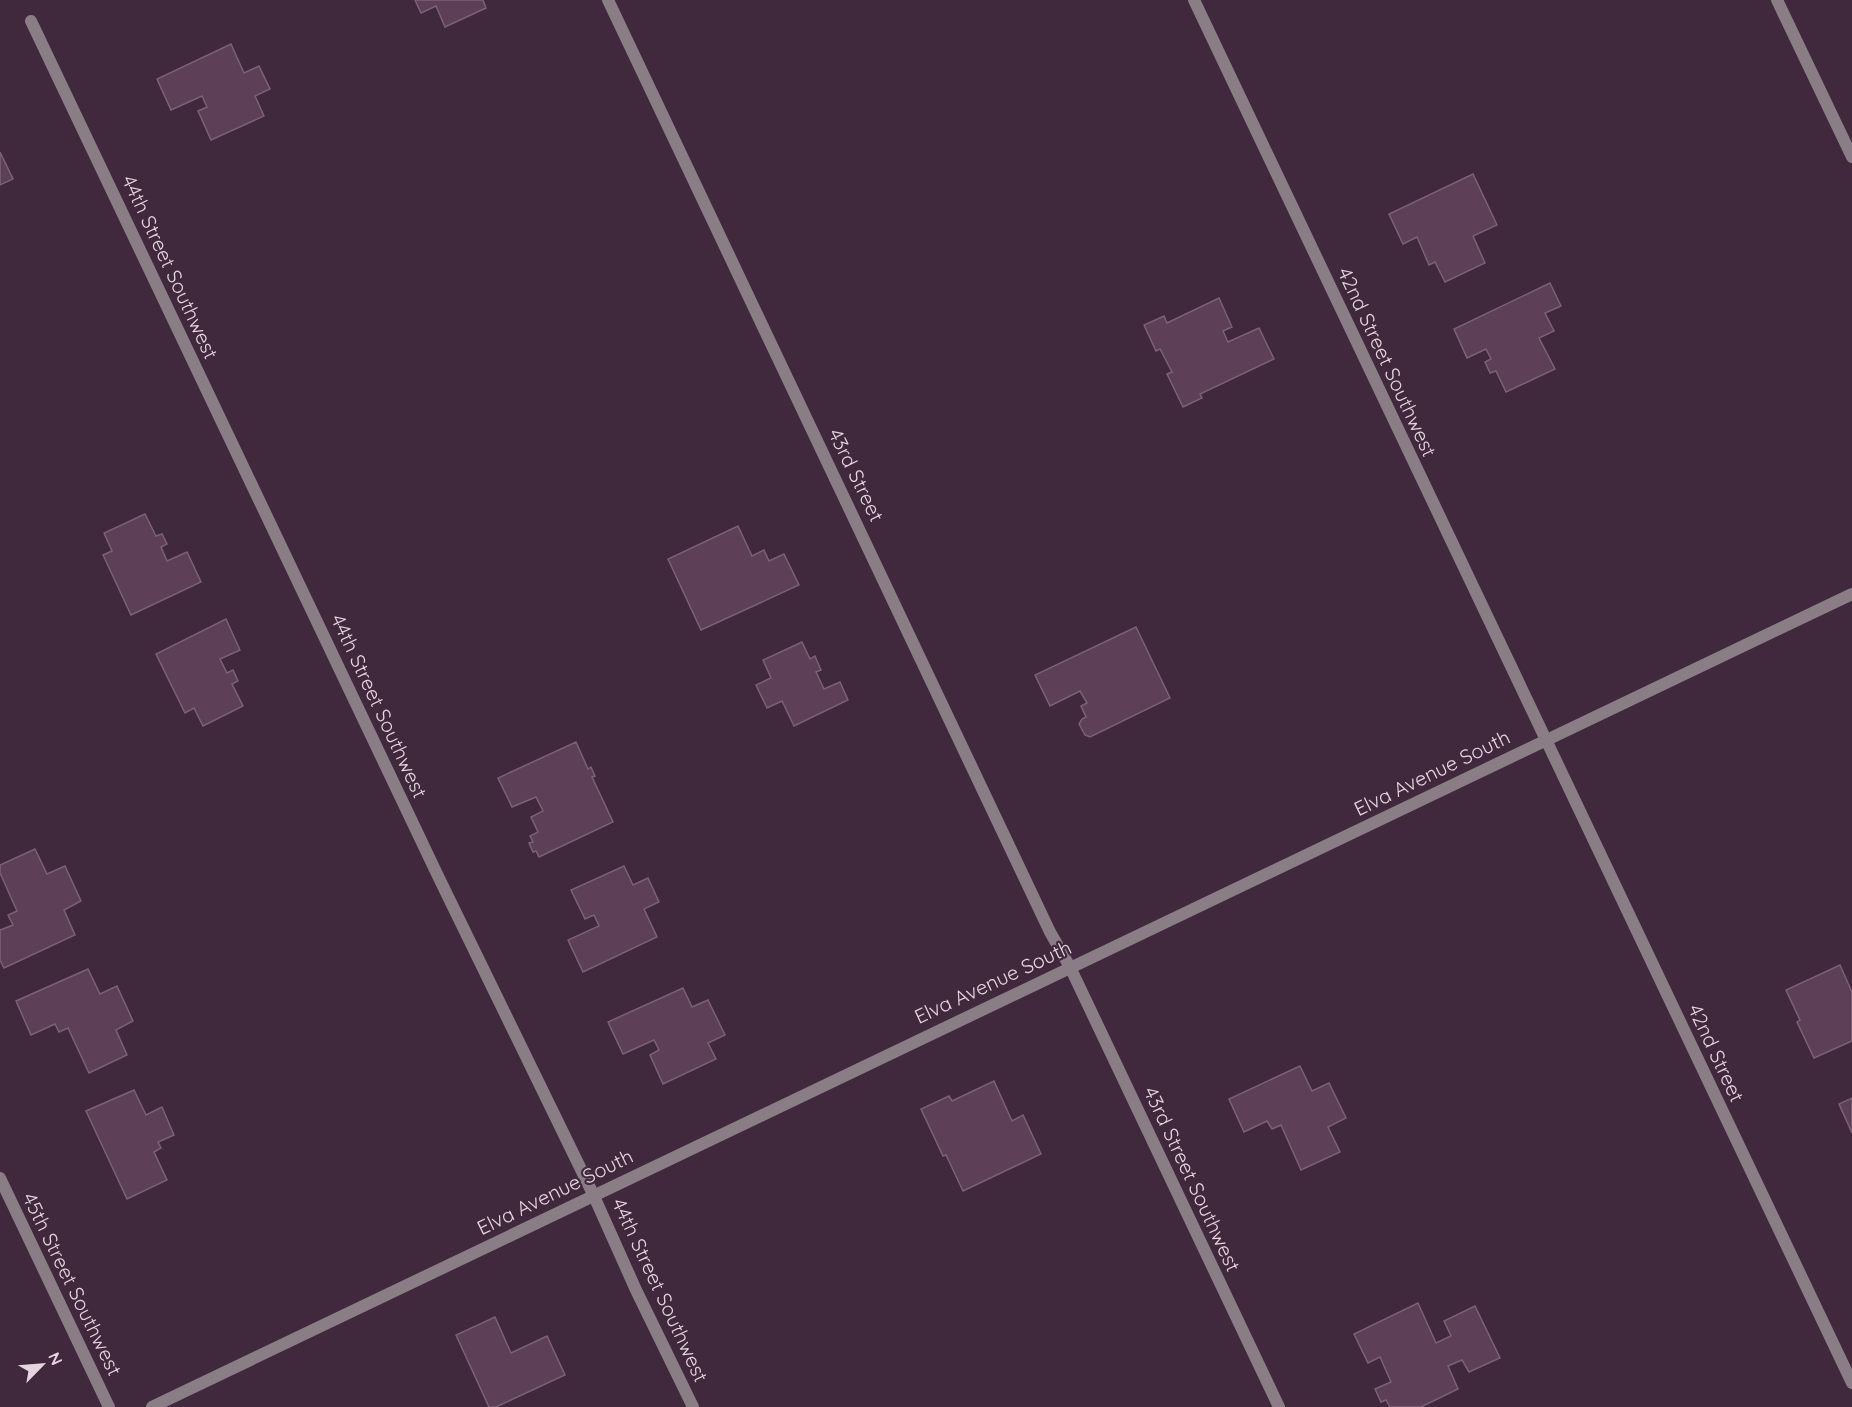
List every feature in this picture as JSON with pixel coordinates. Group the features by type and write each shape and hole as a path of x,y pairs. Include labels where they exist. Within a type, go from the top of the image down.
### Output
{"street":[{"name":"43rd Street","path":"608,0 1050,932 1070,967"},
{"name":"42nd Street Southwest","path":"1194,0 1547,740"},
{"path":"1777,0 1852,157"},
{"name":"44th Street Southwest","path":"31,21 693,1407"},
{"name":"Elva Avenue South","path":"152,1407 593,1194 1852,594"},
{"name":"42nd Street","path":"1547,740 1852,1383"},
{"name":"43rd Street Southwest","path":"1070,967 1279,1407"},
{"name":"45th Street Southwest","path":"0,1178 109,1407"}],"building":[{"path":"415,0 483,0 486,8 445,27 436,6 421,13"},
{"path":"231,44 244,73 259,66 270,89 255,96 264,116 211,140 198,111 207,107 202,96 171,110 157,79"},
{"path":"0,152 13,179 0,185"},
{"path":"1473,174 1497,225 1473,236 1485,263 1445,282 1435,262 1429,265 1417,237 1403,244 1389,214"},
{"path":"1550,283 1561,306 1545,313 1554,331 1539,338 1555,369 1506,392 1496,371 1490,373 1485,362 1491,359 1486,349 1467,358 1454,329"},
{"path":"1219,298 1232,327 1223,331 1228,342 1259,328 1274,359 1200,394 1202,398 1183,407 1167,374 1172,372 1160,349 1156,351 1144,325 1164,316 1167,323"},
{"path":"145,514 156,536 162,534 167,544 161,547 167,561 187,552 201,582 131,615 103,555 112,551 104,533"},
{"path":"738,526 752,556 764,550 769,561 784,554 799,585 701,630 668,559"},
{"path":"226,619 240,650 220,659 227,673 233,670 238,681 232,684 243,706 203,726 194,708 185,713 156,654"},
{"path":"1136,627 1170,698 1090,737 1085,735 1079,724 1086,717 1081,706 1087,703 1080,691 1050,706 1035,675"},
{"path":"802,642 810,659 815,656 821,670 816,672 824,689 840,682 848,700 794,726 782,701 767,708 756,685 771,678 763,660"},
{"path":"576,742 588,769 591,767 595,776 592,777 613,822 539,857 536,851 533,852 529,843 533,842 530,836 538,832 531,817 543,811 536,797 512,807 498,778"},
{"path":"35,849 47,874 65,866 81,901 64,910 75,935 4,968 0,960 0,930 13,925 8,915 17,911 0,873 0,865"},
{"path":"624,866 633,885 648,878 659,902 644,909 657,937 583,972 568,940 599,926 594,915 585,919 571,890"},
{"path":"1840,965 1852,992 1852,1041 1814,1058 1797,1022 1800,1020 1786,990"},
{"path":"88,969 100,994 117,986 133,1021 116,1030 127,1055 89,1073 68,1028 59,1032 55,1024 31,1035 16,1001"},
{"path":"683,988 692,1007 708,1000 725,1035 708,1043 716,1059 663,1084 650,1055 659,1050 654,1040 623,1054 608,1022"},
{"path":"1300,1066 1312,1091 1329,1083 1346,1118 1328,1127 1340,1152 1301,1170 1281,1125 1272,1129 1267,1121 1244,1132 1229,1099"},
{"path":"994,1081 1012,1121 1023,1115 1041,1154 963,1191 946,1155 943,1156 921,1109 949,1096 952,1101"},
{"path":"134,1090 146,1115 162,1107 174,1135 158,1142 161,1148 154,1152 167,1180 127,1199 86,1111"},
{"path":"1852,1098 1852,1133 1839,1104"},
{"path":"1418,1303 1436,1343 1451,1336 1444,1321 1475,1306 1500,1358 1469,1372 1462,1360 1448,1366 1458,1389 1421,1407 1390,1407 1386,1400 1381,1402 1375,1389 1391,1382 1380,1357 1368,1363 1354,1334"},
{"path":"495,1317 511,1353 547,1336 565,1375 496,1407 489,1407 456,1335"}]}
